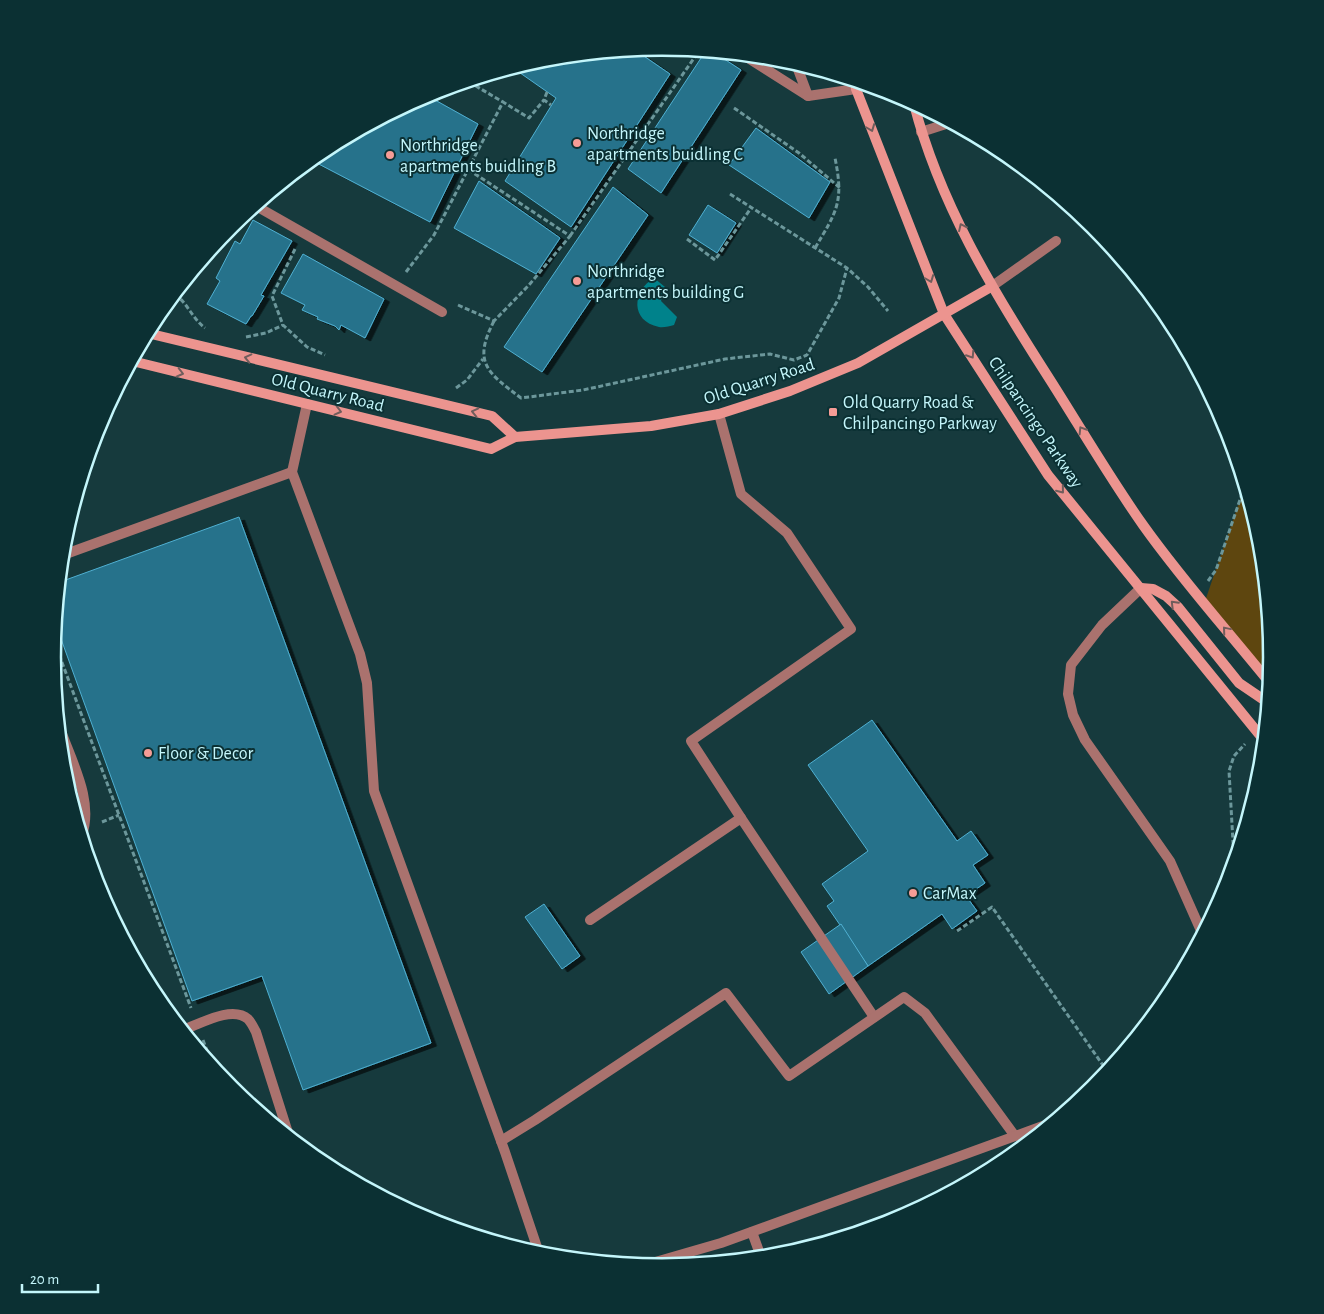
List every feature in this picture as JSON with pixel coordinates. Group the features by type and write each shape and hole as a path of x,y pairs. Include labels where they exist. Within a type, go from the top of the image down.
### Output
{"street":[{"path":"757,64 808,96 851,87"},
{"path":"799,73 808,96"},
{"name":"Chilpancingo Parkway","path":"857,89 944,314 1048,474 1258,733"},
{"name":"Chilpancingo Parkway","path":"916,113 921,132 940,180 991,287 1143,525 1262,673"},
{"path":"921,132 941,125"},
{"path":"262,209 442,312"},
{"path":"991,287 1056,241"},
{"name":"Old Quarry Road","path":"139,363 491,449 515,437 651,426 719,414 790,392 858,363 991,287"},
{"name":"Old Quarry Road","path":"155,335 492,416 515,437"},
{"path":"307,404 292,472 360,654 367,683 374,790 501,1141 535,1244"},
{"path":"719,414 741,494 787,533 851,629 691,741 874,1018"},
{"path":"71,552 292,472"},
{"path":"1199,927 1170,861 1085,740 1073,715 1068,694 1071,665 1102,625 1141,588 1153,588 1178,607 1239,683 1261,698"},
{"path":"69,754 84,794 84,819"},
{"path":"590,920 741,818"},
{"path":"501,1141 726,993 789,1076 904,997 925,1013 1015,1136"},
{"path":"189,1028 226,1014 238,1014 248,1019 256,1032 286,1125"},
{"path":"669,1258 752,1232 1034,1129"},
{"path":"752,1232 758,1250"}],"path":[{"path":"455,389 467,380 483,359 485,339 494,322 570,236 694,58"},
{"path":"476,86 529,118 544,100 547,92"},
{"path":"544,100 551,105"},
{"path":"396,286 434,235 504,102"},
{"path":"734,108 799,153 840,188"},
{"path":"815,248 838,204 840,188 835,158"},
{"path":"469,170 570,236"},
{"path":"730,194 847,268 868,286 888,311"},
{"path":"687,240 715,260 751,208"},
{"path":"303,233 272,296 283,325 307,347 330,358"},
{"path":"483,359 496,379 521,398 583,390 725,359 770,354 794,360 807,355 839,298 847,268"},
{"path":"180,298 185,301 194,319 212,333"},
{"path":"442,312 446,300 494,322"},
{"path":"240,338 266,333 283,325"},
{"path":"1216,570 1241,498"},
{"path":"61,660 207,1049"},
{"path":"1233,843 1229,771 1234,756 1258,737"},
{"path":"957,931 992,906 1103,1065"}],"shaded area":[{"path":"1241,498 1258,579 1263,657 1262,674 1204,604"}],"water":[{"path":"654,278 665,287 661,301 677,317 674,325 661,327 650,324 643,319 639,312 637,305 641,290"}],"building":[{"name":"Northridge apartments buidling C","path":"645,57 670,74 571,227 505,181 556,98 521,74 584,61"},
{"path":"701,58 726,60 741,70 661,193 628,169"},
{"name":"Northridge apartments buidling B","path":"436,101 478,124 430,222 318,164 396,118"},
{"path":"756,128 830,182 809,218 729,165"},
{"path":"479,181 560,238 536,274 454,228"},
{"name":"Northridge apartments building G","path":"613,187 648,215 542,372 504,347"},
{"path":"708,205 736,223 717,253 689,235"},
{"path":"253,220 292,241 261,295 264,296 246,324 207,304 220,281 216,278 235,241 240,244"},
{"path":"303,254 384,299 365,338 341,325 339,330 335,326 317,319 318,317 302,310 305,305 281,293"},
{"path":"239,517 431,1043 303,1090 262,976 192,1001 62,641 66,580"},
{"path":"872,720 957,841 971,831 988,855 973,865 985,883 966,896 977,911 952,929 942,914 868,966 827,906 834,901 822,884 868,851 808,765"},
{"path":"544,904 580,956 562,969 525,917"},
{"path":"841,924 868,966 829,994 801,952"}],"place":[{"name":"Northridge apartments buidling C","path":"577,143"},
{"name":"Northridge apartments buidling B","path":"390,155"},
{"name":"Northridge apartments building G","path":"577,281"},
{"name":"Old Quarry Road & Chilpancingo Parkway","path":"833,412"},
{"name":"Floor & Decor","path":"148,753"},
{"name":"CarMax","path":"913,893"}]}
